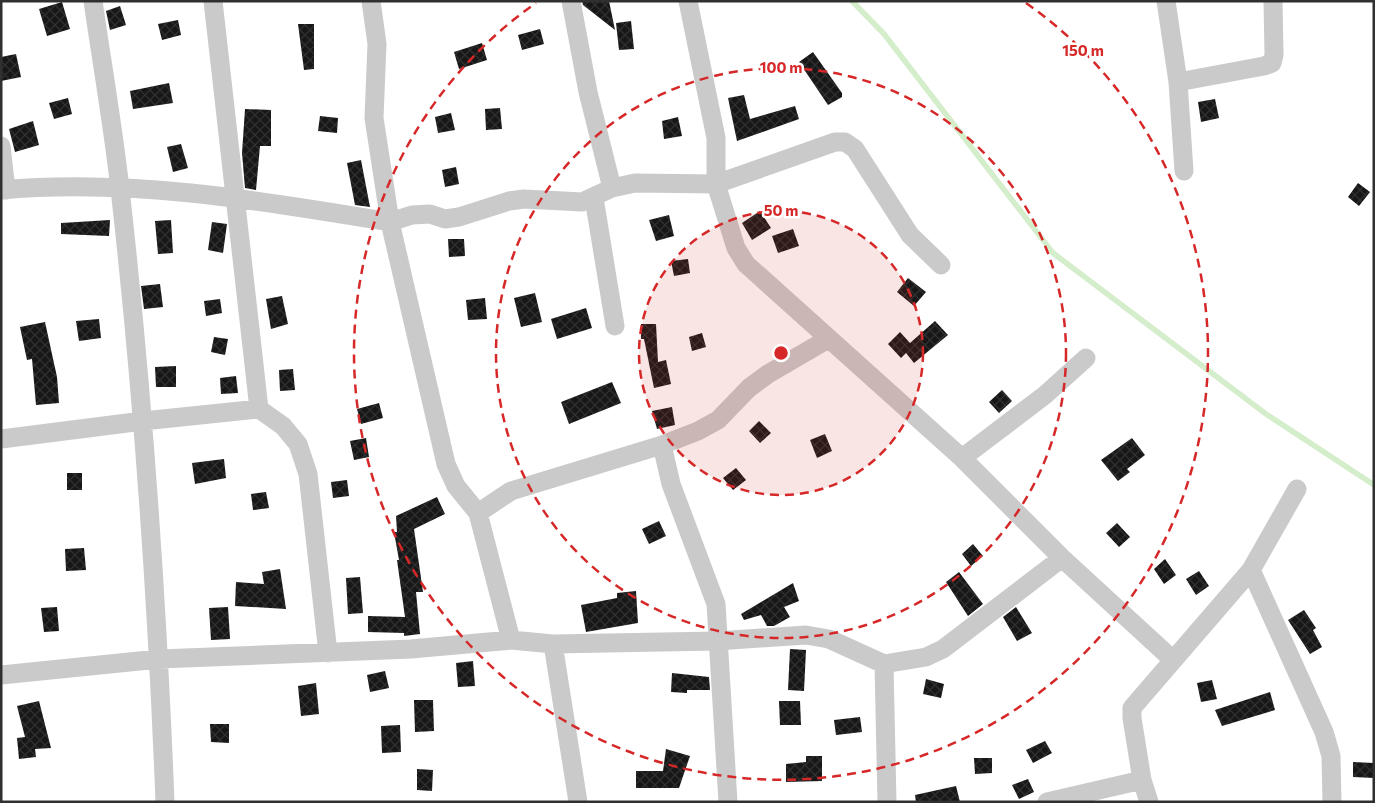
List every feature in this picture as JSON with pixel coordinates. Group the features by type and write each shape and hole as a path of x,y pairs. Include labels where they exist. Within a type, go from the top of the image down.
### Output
{"street":[{"path":"93,1 120,187 143,421 160,659 165,802"},
{"path":"213,1 259,409"},
{"path":"371,1 377,44 374,118 390,222 446,464 456,486 478,513 511,640"},
{"path":"572,1 588,92 612,188"},
{"path":"688,1 716,138 716,184 736,248 746,264 962,458 1062,558 1173,660"},
{"path":"1166,1 1178,82 1184,171"},
{"path":"1178,82 1272,63 1274,55 1273,1"},
{"path":"1,146 4,190 120,187 234,199 390,222 412,214 430,214 445,219 459,217 508,201 524,199 582,202 612,188 635,183 716,184 835,142 845,142 855,149 910,235 941,265"},
{"path":"594,198 615,326"},
{"path":"478,513 511,491 662,445 698,431 718,420 755,383 828,339"},
{"path":"962,458 1045,395 1086,358"},
{"path":"1,439 259,409 283,426 298,444 308,474 328,652"},
{"path":"662,445 671,484 716,604 728,802"},
{"path":"1148,802 1142,780 1132,708 1251,570 1296,489"},
{"path":"1,675 160,659 411,649 511,640 554,644 717,640 806,635 828,639 884,664 926,657 943,649 1062,558"},
{"path":"1251,570 1324,732 1331,756 1332,802"},
{"path":"554,644 578,802"},
{"path":"884,664 887,802"},
{"path":"1047,802 1142,780"}],"building":[{"path":"582,1 609,1 615,30 583,5"},
{"path":"62,2 70,29 47,36 39,9"},
{"path":"120,6 126,25 110,30 106,11"},
{"path":"178,20 181,35 162,40 158,24"},
{"path":"631,21 634,49 619,50 616,23"},
{"path":"298,24 314,24 314,69 304,70"},
{"path":"540,29 544,44 522,50 518,35"},
{"path":"482,43 487,60 459,69 454,52"},
{"path":"813,52 842,93 842,97 828,105 799,62"},
{"path":"16,54 21,77 1,81 1,57"},
{"path":"169,83 173,103 133,109 130,91"},
{"path":"744,95 750,119 795,106 799,119 737,141 728,98"},
{"path":"68,98 72,114 54,119 49,103"},
{"path":"1215,99 1219,118 1201,122 1198,102"},
{"path":"500,108 502,129 486,130 485,109"},
{"path":"245,109 271,110 271,146 260,146 256,190 245,188 242,153"},
{"path":"451,113 455,130 438,133 435,117"},
{"path":"320,116 338,118 337,133 318,131"},
{"path":"678,117 682,136 664,139 662,121"},
{"path":"33,121 39,145 15,152 9,129"},
{"path":"181,144 188,168 173,172 167,147"},
{"path":"361,160 370,207 355,205 347,163"},
{"path":"456,167 459,184 445,187 442,170"},
{"path":"1358,183 1370,192 1359,206 1348,197"},
{"path":"760,211 771,228 752,240 742,223"},
{"path":"669,215 674,236 656,241 649,220"},
{"path":"110,220 109,236 61,234 61,223"},
{"path":"171,220 173,253 158,254 155,221"},
{"path":"212,222 227,224 223,253 208,250"},
{"path":"793,229 799,246 778,253 772,236"},
{"path":"448,239 464,239 465,256 449,257"},
{"path":"688,259 690,273 674,276 671,261"},
{"path":"908,278 926,292 914,306 897,292"},
{"path":"160,284 163,307 144,309 141,286"},
{"path":"535,293 542,322 521,327 514,298"},
{"path":"282,296 288,324 271,329 266,299"},
{"path":"485,298 487,319 468,320 466,300"},
{"path":"220,299 222,313 206,316 204,301"},
{"path":"586,308 592,328 557,339 551,319"},
{"path":"99,319 101,338 79,341 76,321"},
{"path":"935,321 948,335 914,363 906,353 901,358 888,344 900,332 910,343"},
{"path":"45,322 57,377 59,403 36,405 32,359 27,360 20,327"},
{"path":"641,324 656,324 658,362 666,360 671,384 654,388 644,339 641,339"},
{"path":"702,333 706,347 692,351 689,337"},
{"path":"214,337 228,339 225,355 211,352"},
{"path":"176,366 176,387 156,387 155,367"},
{"path":"293,369 295,390 280,391 279,370"},
{"path":"236,376 238,393 221,394 220,378"},
{"path":"612,382 621,403 569,424 561,402"},
{"path":"1002,390 1012,401 999,413 989,402"},
{"path":"379,403 383,418 361,424 357,409"},
{"path":"672,407 675,425 657,429 652,411"},
{"path":"759,421 771,433 760,443 749,431"},
{"path":"825,434 832,451 817,458 810,440"},
{"path":"366,438 369,457 354,460 350,441"},
{"path":"1132,438 1145,455 1127,469 1130,472 1118,481 1101,460"},
{"path":"224,459 226,478 195,484 192,463"},
{"path":"736,468 746,480 733,490 723,478"},
{"path":"67,473 82,473 82,490 67,490"},
{"path":"347,480 349,496 333,498 331,482"},
{"path":"266,492 269,508 253,510 251,494"},
{"path":"437,497 445,514 414,529 423,592 416,592 420,634 404,636 404,633 368,632 368,616 405,617 394,532 397,532 396,516"},
{"path":"659,521 666,536 649,544 642,529"},
{"path":"1117,523 1130,537 1119,547 1106,533"},
{"path":"973,544 983,556 971,566 962,554"},
{"path":"84,548 86,570 66,571 65,549"},
{"path":"1165,559 1176,575 1164,584 1154,569"},
{"path":"280,569 286,609 235,606 236,582 264,584 262,572"},
{"path":"1199,571 1209,586 1196,595 1186,579"},
{"path":"959,572 983,604 968,616 946,582"},
{"path":"360,577 363,613 348,614 346,578"},
{"path":"793,583 799,601 784,607 790,617 774,626 767,626 761,615 744,620 741,614"},
{"path":"636,591 638,623 586,632 581,605 617,598 617,593"},
{"path":"57,607 59,631 44,632 41,608"},
{"path":"228,607 230,639 211,640 209,608"},
{"path":"1016,607 1032,633 1017,641 1003,617"},
{"path":"1304,610 1316,628 1313,630 1322,647 1310,654 1288,620"},
{"path":"790,649 806,650 804,691 788,690"},
{"path":"473,661 475,686 458,687 456,663"},
{"path":"385,671 389,688 370,692 367,675"},
{"path":"672,673 709,677 710,690 687,690 687,693 671,692"},
{"path":"926,679 944,684 941,698 923,694"},
{"path":"1212,680 1217,699 1201,702 1197,683"},
{"path":"316,683 319,714 301,716 298,686"},
{"path":"1270,692 1275,710 1222,726 1215,710"},
{"path":"414,700 433,700 434,731 415,732"},
{"path":"39,701 51,748 35,749 36,757 19,759 17,738 25,737 17,706"},
{"path":"779,701 800,701 801,725 780,725"},
{"path":"860,717 862,732 836,735 834,720"},
{"path":"210,724 229,724 229,743 211,742"},
{"path":"400,725 401,752 382,753 381,726"},
{"path":"1045,741 1052,753 1033,763 1026,750"},
{"path":"666,749 690,756 679,788 636,788 636,771 663,771"},
{"path":"806,756 822,756 822,781 786,782 786,764 806,762"},
{"path":"974,758 992,758 992,773 975,774"},
{"path":"1353,762 1374,763 1374,778 1353,777"},
{"path":"417,769 433,770 432,791 417,790"},
{"path":"1028,779 1034,792 1019,799 1012,785"},
{"path":"956,786 960,802 916,802 915,795"}],"waterway":[{"path":"852,1 884,34 1053,253 1266,414 1374,485"}]}
